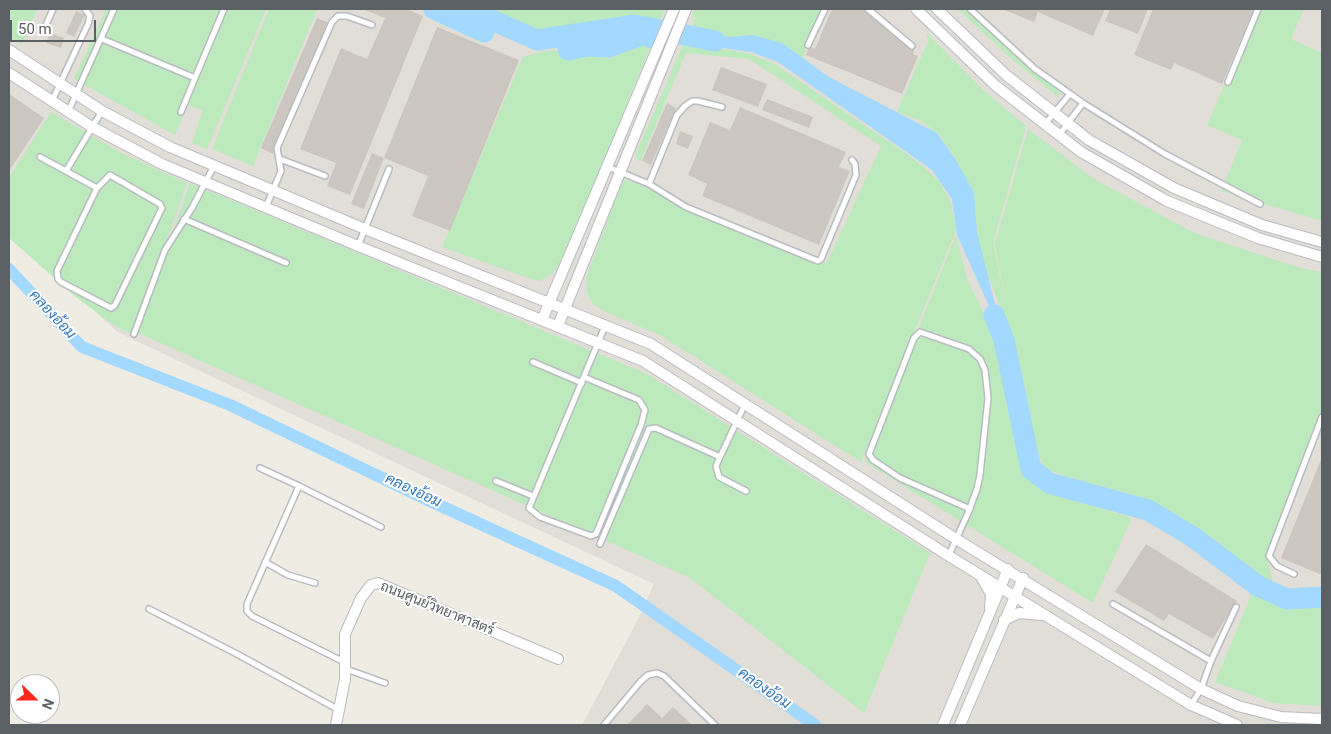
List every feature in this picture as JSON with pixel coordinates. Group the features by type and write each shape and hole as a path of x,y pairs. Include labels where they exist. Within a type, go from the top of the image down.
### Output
{"street":[{"path":"542,320 674,9"},
{"path":"558,326 686,9"},
{"path":"916,9 996,86 1081,152 1167,201 1258,238 1322,257"},
{"path":"937,9 1006,75 1088,140 1174,188 1262,225 1322,242"},
{"path":"9,50 61,86 102,111 170,147 364,229 652,344 956,539 1023,578 1201,689 1238,706 1281,717 1322,719"},
{"path":"9,73 92,128 162,164 358,246 643,361 948,556 1192,705 1237,725"},
{"path":"943,725 1008,570"},
{"path":"978,573 991,594 990,614"},
{"path":"960,725 1023,578"},
{"name":"ถนนศูนย์วิทยาศาสตร์","path":"336,725 345,666 344,643 351,618 366,589 378,583 558,659"},
{"path":"1004,620 1019,613 1048,616"}],"lane":[{"path":"43,32 53,9"},
{"path":"52,102 88,24 90,16 85,9"},
{"path":"68,112 114,9"},
{"path":"181,112 224,9"},
{"path":"808,45 825,9"},
{"path":"868,9 912,46"},
{"path":"970,9 1034,69 1083,103 1165,154 1260,204"},
{"path":"1228,82 1258,9"},
{"path":"266,208 281,171 277,148 332,22 338,16 347,16 372,25"},
{"path":"102,38 195,78"},
{"path":"1045,125 1070,94"},
{"path":"649,184 684,106 698,101 722,107"},
{"path":"1058,136 1083,103"},
{"path":"66,171 102,111"},
{"path":"40,157 97,188"},
{"path":"280,159 325,176"},
{"path":"608,167 649,184 686,207 818,261 821,259 856,175 855,164 852,160"},
{"path":"134,334 166,250 214,166"},
{"path":"358,246 389,169"},
{"path":"110,174 160,204 162,208 112,308 58,278 61,260 97,188 110,174"},
{"path":"184,219 286,263"},
{"path":"533,362 583,380 639,400 645,410 641,425 596,534 591,536 584,535 540,517 529,508 533,496 583,380 599,343 606,325"},
{"path":"948,556 970,509 977,489 984,453 988,398 986,370 980,358 969,349 920,332 914,338 868,454 872,460 900,478 970,509"},
{"path":"745,403 716,466 719,477 746,491"},
{"path":"1294,574 1273,563 1269,556 1322,417"},
{"path":"600,544 649,429 656,428 720,457"},
{"path":"260,468 382,527"},
{"path":"496,481 533,496"},
{"path":"299,486 247,604 247,611 252,616 345,666 385,683"},
{"path":"265,562 288,575 315,582"},
{"path":"1113,604 1210,661"},
{"path":"1192,705 1201,689 1210,661 1236,607"},
{"path":"149,609 237,654 339,710"},
{"path":"604,725 641,681 648,675 658,673 664,676 715,725"}],"shaded area":[{"path":"9,9 1322,9 1322,725 582,725 636,623 654,584 117,332 9,230"}],"green space":[{"path":"9,9 37,9 22,45 9,36"},
{"path":"106,9 266,9 207,149 192,143 203,111 188,105 175,135 74,79"},
{"path":"269,9 317,9 253,166 212,149"},
{"path":"479,9 665,9 660,21 640,16 541,35"},
{"path":"695,9 821,9 802,58 753,35 730,37 692,30 695,17 692,15"},
{"path":"958,9 972,9 1060,90 1058,97 1014,61"},
{"path":"1257,9 1304,9 1291,39 1322,53 1322,221 1221,191 1242,140 1207,125"},
{"path":"926,32 983,90 1026,126 993,243 1007,310 995,244 1028,129 1094,179 1194,233 1297,267 1322,272 1322,412 1267,558 1274,587 1179,516 1142,497 1070,478 1044,468 1038,453 1014,341 985,268 956,160 940,135 921,121 897,112 928,41"},
{"path":"646,34 653,40 562,262 552,274 540,281 442,247 523,57 545,51 568,50 588,46 608,47"},
{"path":"684,43 746,53 773,63 914,159 939,181 951,203 956,230 861,462 660,335 606,312 593,304 587,293 586,278 623,180 632,182 827,263 881,146 749,59 686,53 640,162 635,156"},
{"path":"51,112 121,153 187,183 133,335 112,324 72,294 9,238 9,178"},
{"path":"190,183 647,374 930,553 864,713 690,578 138,333"},
{"path":"956,235 967,279 1001,347 1020,463 1036,486 1060,496 1132,518 1093,603 865,462"},
{"path":"1253,591 1292,608 1322,607 1322,706 1274,703 1215,682"}],"water":[{"path":"689,27 707,34 730,37 753,35 782,43 829,77 937,133 956,160 974,193 977,232 1004,340 957,235 952,199 932,170 778,62 751,52 683,42"}],"building":[{"path":"362,9 406,9 423,16 350,195 327,186 336,163 300,149 341,48 367,59 385,18"},
{"path":"832,9 862,9 914,51 913,54 918,56 902,94 806,55 809,47 815,49"},
{"path":"1002,9 1105,9 1093,36 1038,12 1034,22"},
{"path":"1110,9 1148,9 1138,34 1105,21"},
{"path":"1153,9 1254,9 1222,84 1174,63 1171,70 1134,55"},
{"path":"76,11 85,15 74,37 66,33"},
{"path":"317,18 329,23 273,154 261,148"},
{"path":"437,27 519,60 450,231 412,216 428,176 384,158"},
{"path":"50,33 64,38 61,48 46,43"},
{"path":"721,67 767,84 758,107 712,90"},
{"path":"9,94 44,118 9,171"},
{"path":"767,99 813,117 809,128 762,110"},
{"path":"667,103 676,108 651,165 642,161"},
{"path":"740,107 846,152 839,167 850,171 819,245 702,196 707,184 688,175 710,122 730,130"},
{"path":"680,131 693,136 688,149 676,144"},
{"path":"372,153 384,158 364,209 351,204"},
{"path":"1322,457 1322,575 1281,558"},
{"path":"1146,544 1237,601 1213,639 1169,614 1164,621 1115,592"},
{"path":"647,704 662,718 673,707 692,725 627,725"}],"waterway":[{"path":"434,9 484,32"},
{"path":"467,9 537,40 635,25 715,41"},
{"path":"568,50 588,46 608,47 647,33 652,38"},
{"name":"คลองอ้อม","path":"9,269 82,347 230,405 430,501 616,586 815,725"},
{"path":"994,315 1004,340 1031,469 1049,483 1148,510 1193,537 1258,586 1287,599 1322,597"}]}
